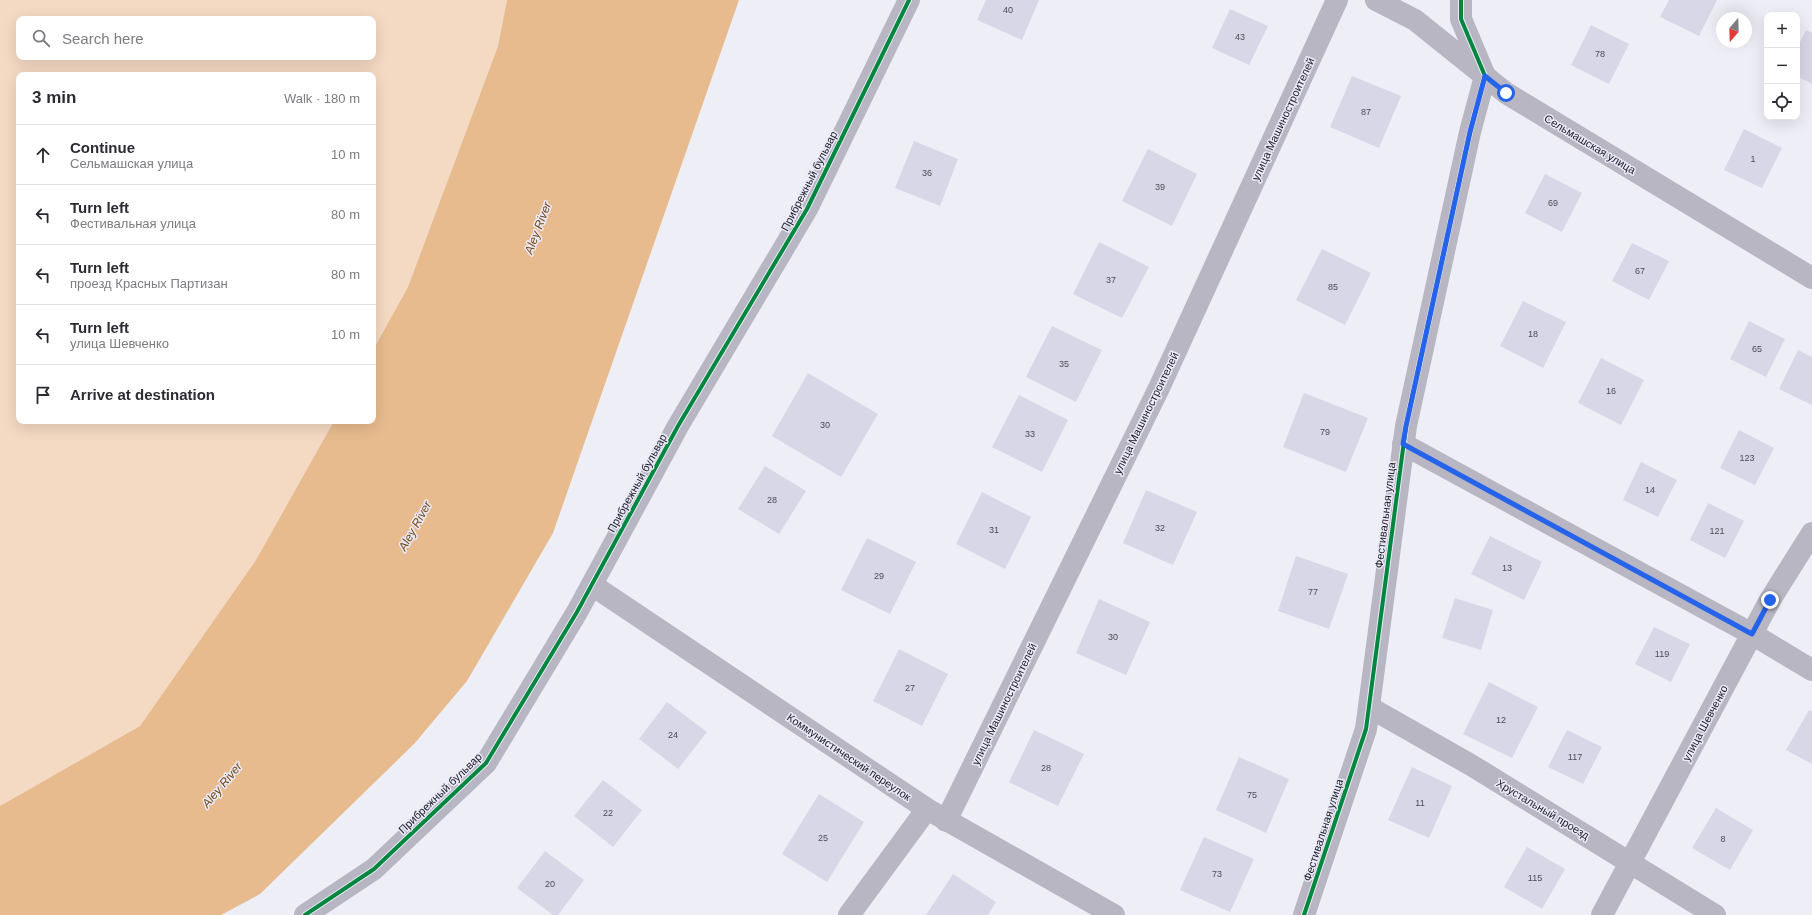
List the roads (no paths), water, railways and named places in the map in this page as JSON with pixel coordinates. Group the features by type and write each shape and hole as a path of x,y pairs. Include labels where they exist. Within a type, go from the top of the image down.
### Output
{"street":[{"name":"Прибрежный бульвар","path":"305,915 374,869 486,764 592,585 678,426 807,209 909,0"},
{"name":"улица Машиностроителей","path":"946,821 1159,388 1337,0"},
{"name":"Сельмашская улица","path":"1376,0 1415,20 1506,93 1811,274"},
{"path":"1461,0 1461,19 1485,76"},
{"name":"Фестивальная улица","path":"1304,915 1366,729 1403,444 1470,132 1485,76"},
{"path":"1403,444 1752,634 1812,670"},
{"name":"улица Шевченко","path":"1602,915 1770,600 1812,533"},
{"name":"Коммунистический переулок","path":"592,585 927,809 1114,915"},
{"name":"Хрустальный проезд","path":"1369,707 1471,765 1715,915"},
{"path":"849,915 927,809"}],"water":[{"name":"Aley River","path":"507,0 739,0 553,533 467,681 414,744 260,894 221,915 0,915 0,806 140,726 256,560 332,424 376,424 376,345 408,287 498,46"}]}
